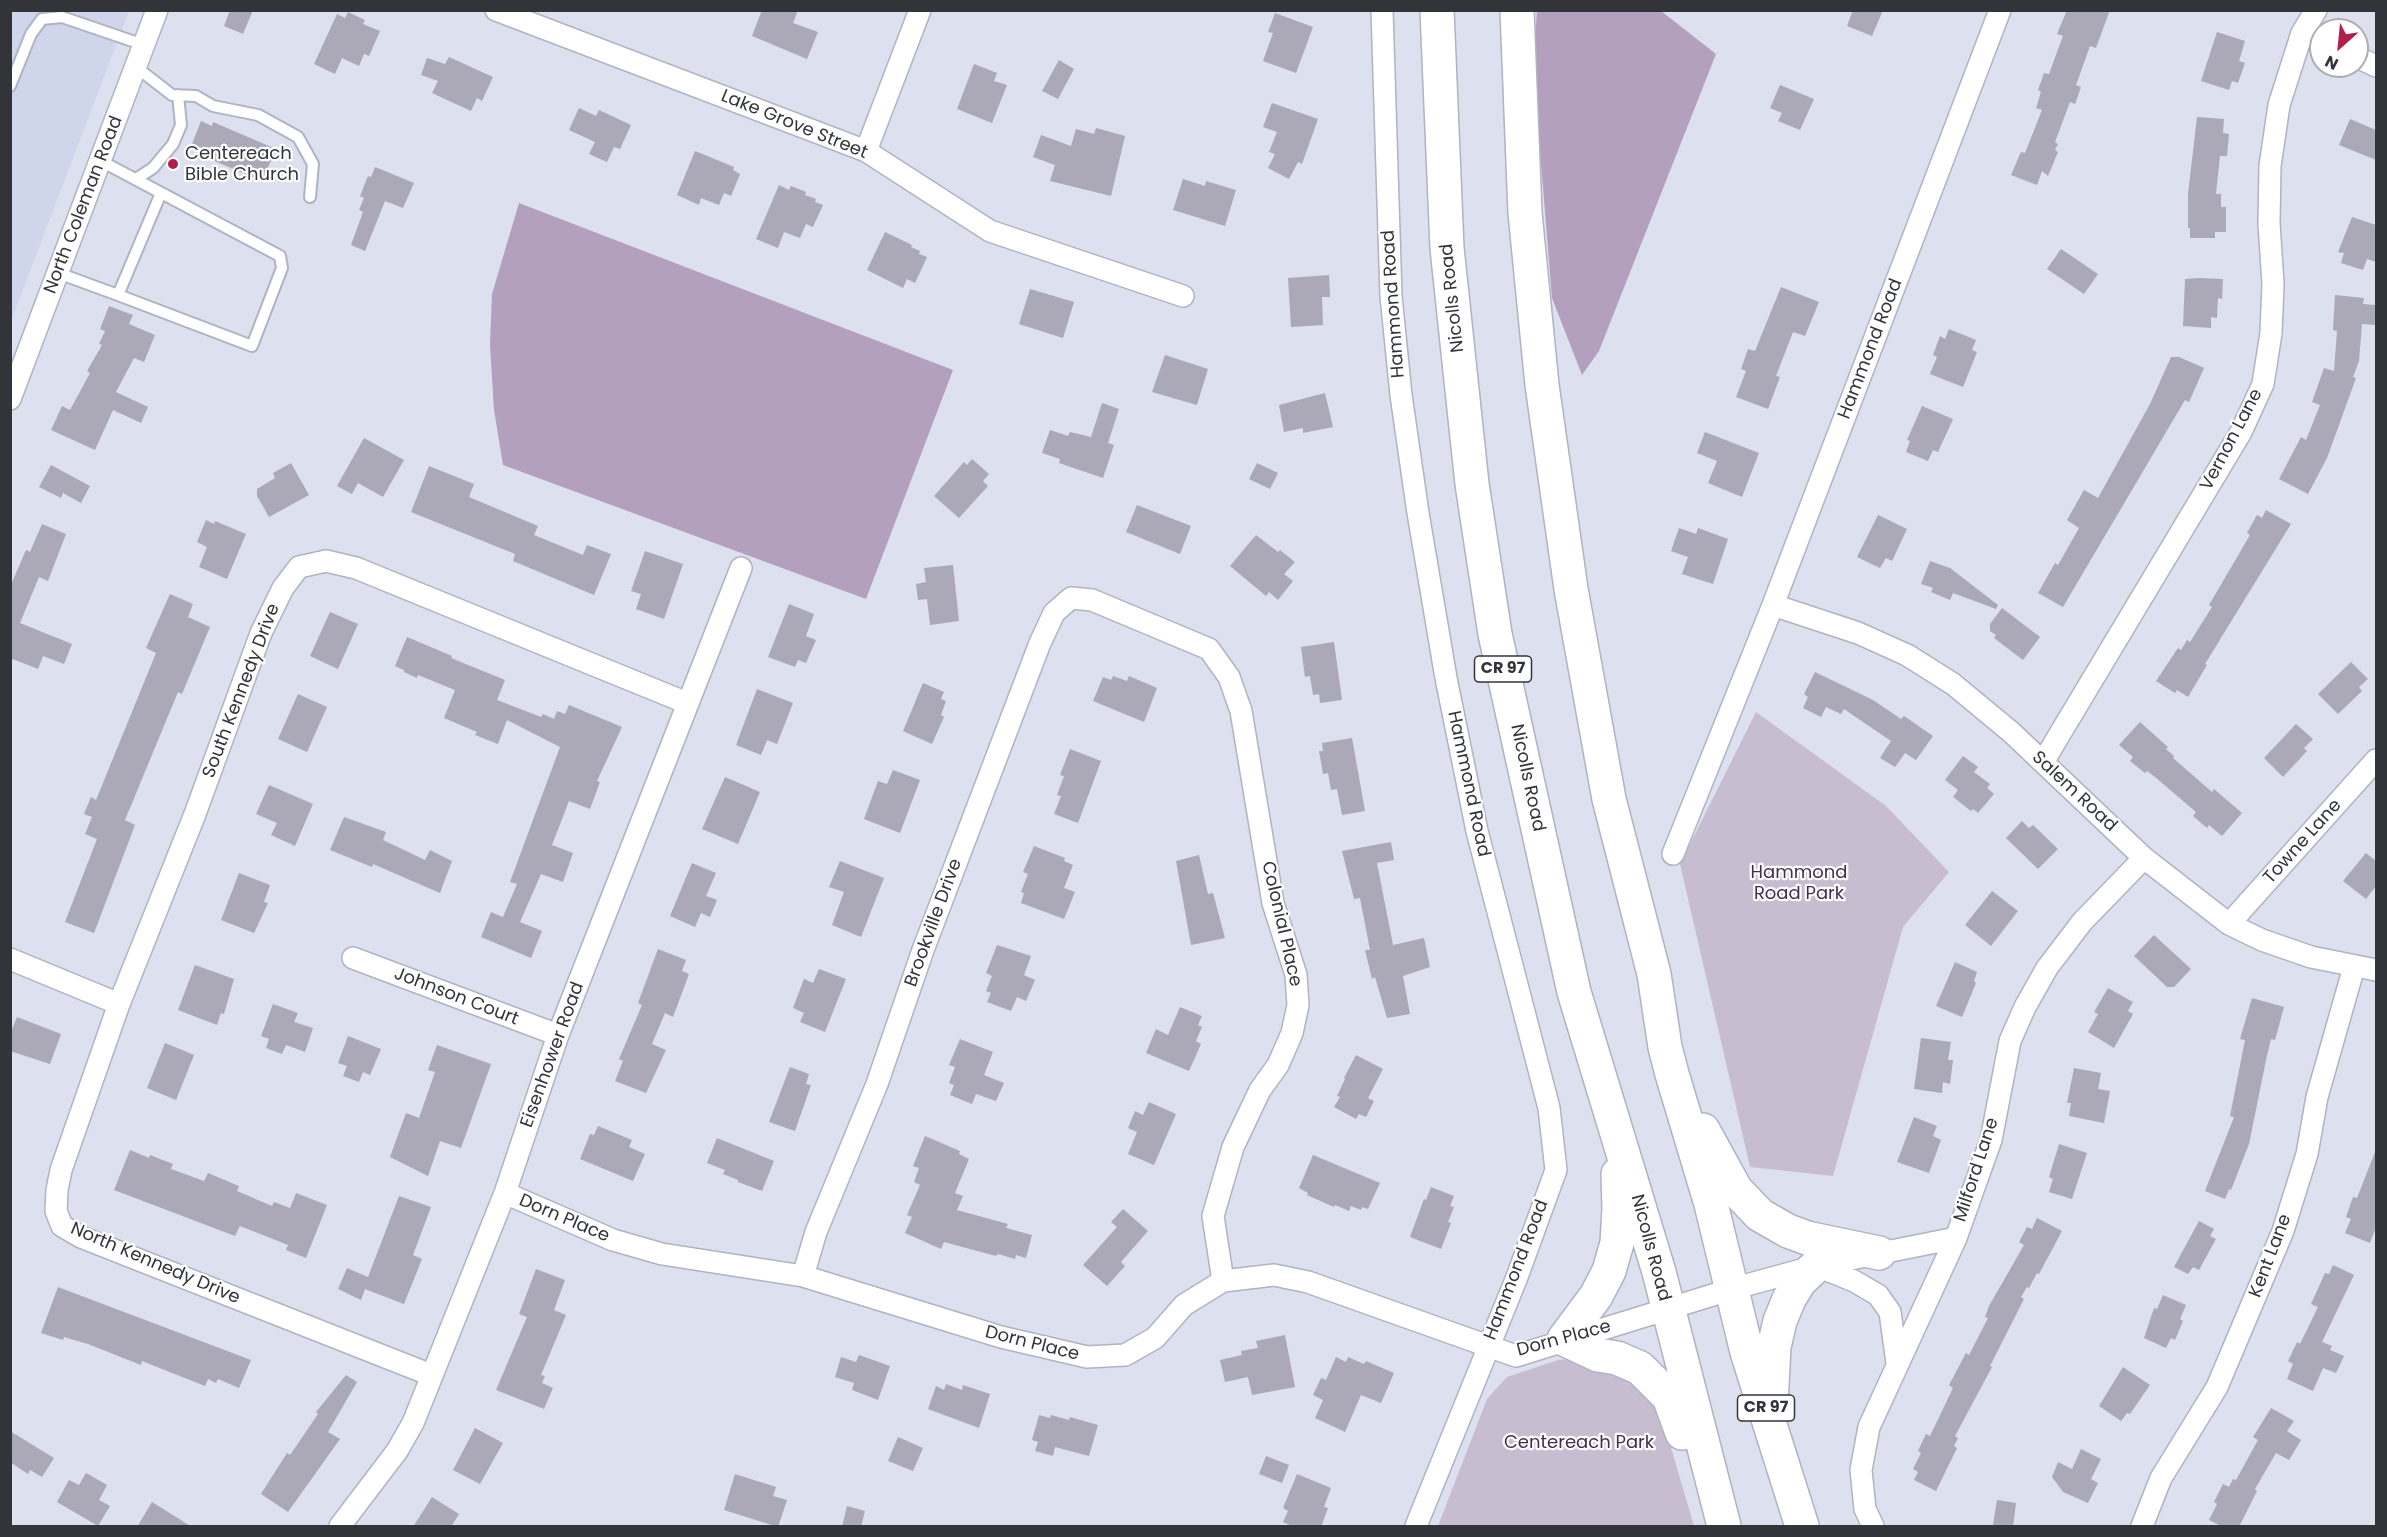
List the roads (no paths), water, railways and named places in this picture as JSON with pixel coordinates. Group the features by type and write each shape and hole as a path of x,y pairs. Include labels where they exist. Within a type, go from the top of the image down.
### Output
{"highway":[{"name":"Nicolls Road","path":"1437,10 1447,248 1472,484 1495,634 1574,992 1659,1272 1723,1520"},
{"name":"CR 97","path":"1517,10 1525,213 1542,385 1571,589 1609,799 1654,974 1665,1047 1672,1074 1712,1204 1747,1353 1802,1527"},
{"path":"1672,1074 1736,1190 1760,1215 1788,1231 1807,1238 1879,1253"},
{"path":"1616,1130 1619,1209 1617,1243 1609,1271 1596,1296 1564,1340 1598,1355 1617,1358 1640,1368 1656,1382 1669,1397 1684,1440 1723,1520"},
{"path":"1770,1421 1774,1347 1780,1321 1800,1281 1816,1266"}],"street":[{"name":"North Coleman Road","path":"10,399 158,10"},
{"name":"Lake Grove Street","path":"496,10 541,19 866,152 990,231 1183,296"},
{"path":"866,152 920,10"},
{"name":"Hammond Road","path":"1382,10 1391,296 1401,395 1418,513 1446,678 1477,831 1549,1108 1556,1170 1517,1277 1416,1527"},
{"name":"Hammond Road","path":"1673,854 1773,606 2000,10"},
{"name":"Vernon Lane","path":"2043,762 2241,432 2263,384 2271,333 2273,284 2269,223 2270,166 2279,105 2309,41"},
{"name":"South Kennedy Drive","path":"119,1004 195,814 261,633 283,588 299,567 326,561 356,568 687,703"},
{"name":"Eisenhower Road","path":"340,1527 397,1451 413,1423 505,1193 558,1035 741,568"},
{"name":"Brookville Drive","path":"803,1276 816,1232 877,1084 923,950 1040,643 1054,613 1071,598 1092,600"},
{"name":"Colonial Place","path":"1092,600 1209,649 1229,677 1241,711 1273,903 1296,975 1298,1005 1292,1033 1278,1065 1260,1090 1233,1147 1213,1216 1224,1281"},
{"name":"Salem Road","path":"1773,606 1858,633 1907,655 1953,684 2011,732 2144,858 2229,924 2262,940 2311,957 2376,970"},
{"name":"Towne Lane","path":"2229,924 2376,760"},
{"name":"Milford Lane","path":"1869,1518 1861,1470 1869,1427 1956,1238 1991,1140 2010,1041 2025,1007 2047,968 2082,922 2144,858"},
{"name":"Johnson Court","path":"353,958 558,1035"},
{"path":"10,959 119,1004"},
{"name":"Kent Lane","path":"2142,1527 2161,1478 2217,1387 2283,1231 2307,1154 2317,1097 2354,967"},
{"name":"North Kennedy Drive","path":"119,1004 61,1170 56,1211 62,1226 81,1237 431,1375"},
{"name":"Dorn Place","path":"505,1193 613,1240 662,1254 803,1276 1001,1337 1088,1357 1125,1355 1155,1338 1184,1305 1224,1281 1274,1275 1308,1282 1516,1356 1732,1289 1816,1266 1956,1238"},
{"path":"1816,1266 1854,1281 1878,1296 1890,1312 1897,1365"}],"lane":[{"path":"10,86 31,34 42,19 62,17 144,45"},
{"path":"136,67 172,95 196,96 213,106 258,115 298,137 313,164 310,197"},
{"path":"136,179 153,168 173,144 181,125 178,95"},
{"path":"58,273 252,346 282,268 280,256 101,161"},
{"path":"118,295 160,192"}],"place":[{"name":"Centereach Bible Church","path":"173,164"}],"park label":[{"name":"Hammond Road Park","path":"1799,883"},
{"name":"Centereach Park","path":"1579,1443"}]}
